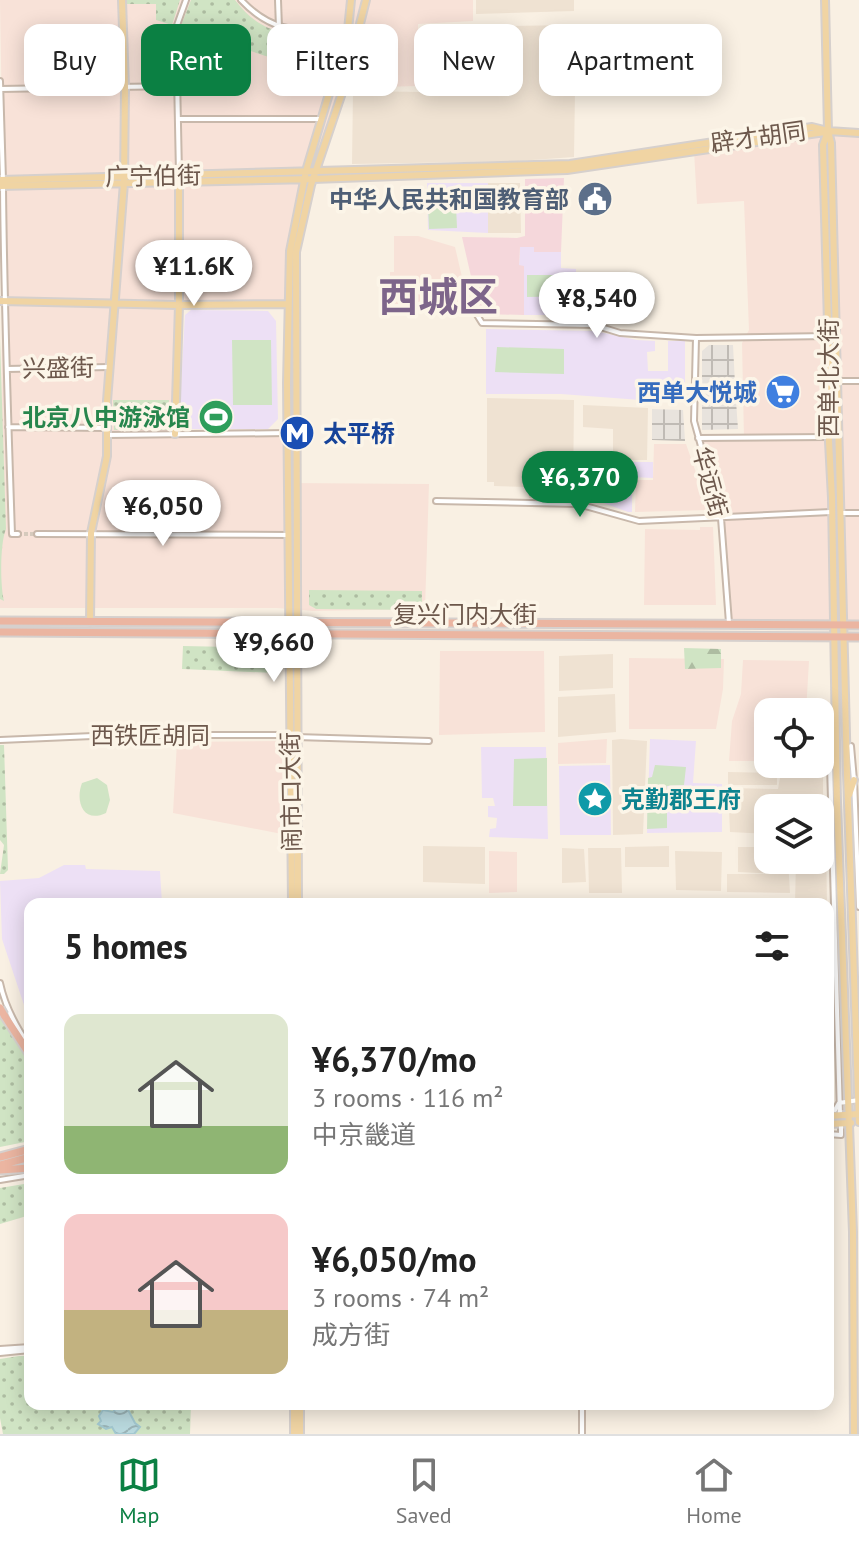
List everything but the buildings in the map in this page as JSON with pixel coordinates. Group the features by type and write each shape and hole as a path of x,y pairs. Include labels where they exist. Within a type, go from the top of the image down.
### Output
{"highway":[{"name":"复兴门内大街","path":"0,621 859,625"},
{"name":"复兴门内大街","path":"0,632 859,637"},
{"path":"2,1007 24,1045"},
{"path":"0,1157 24,1151"},
{"path":"0,1167 24,1159"},
{"path":"0,1167 24,1168"}],"main road":[{"path":"91,622 92,534 107,481 110,367 126,179 127,87 122,0"},
{"path":"349,24 351,0"},
{"path":"292,621 297,483 296,252 308,177 315,171 344,87 366,0"},
{"name":"西单北大街","path":"825,0 832,131 836,381 833,625 836,837 842,1117 854,1434"},
{"path":"292,621 288,483 290,251 328,96"},
{"name":"辟才胡同","path":"315,171 570,164 812,127 832,131"},
{"path":"832,131 859,133"},
{"name":"辟才胡同","path":"308,177 567,170 832,131"},
{"name":"西单北大街","path":"832,131 823,145 828,437 845,625 848,799 855,831 859,1122"},
{"name":"广宁伯街","path":"2,183 308,177"},
{"path":"175,434 179,178"},
{"path":"2,301 288,304"},
{"path":"288,483 297,483"},
{"name":"闹市口大街","path":"292,621 292,898"},
{"name":"闹市口大街","path":"293,736 298,898"},
{"path":"848,799 854,780"},
{"path":"834,1121 859,1112"},
{"path":"834,1115 859,1122"},
{"path":"297,1410 297,1434"}],"street":[{"path":"177,24 186,0"},
{"path":"241,0 272,24"},
{"path":"278,0 279,24"},
{"path":"0,81 2,301 15,534"},
{"path":"0,89 141,87"},
{"path":"178,96 179,178"},
{"path":"179,119 321,119"},
{"path":"472,307 482,323 594,325 620,333 696,338 828,336"},
{"name":"华远街","path":"696,338 694,421 721,518 729,626"},
{"name":"兴盛街","path":"7,369 110,367"},
{"path":"836,381 859,381"},
{"path":"8,427 175,434 288,433"},
{"path":"698,438 828,437"},
{"path":"436,501 578,504 639,521 859,513"},
{"path":"37,534 289,535"},
{"name":"西铁匠胡同","path":"0,737 176,734 429,741"},
{"path":"851,746 859,907"},
{"path":"831,778 836,837 855,831"},
{"path":"0,983 2,1007 24,1038"},
{"path":"842,1117 843,1102 858,1100"},
{"path":"834,1134 859,1134"},
{"path":"0,1178 24,1176"},
{"path":"0,1351 24,1349"},
{"path":"582,1410 582,1434"}],"shaded area":[{"path":"0,0 473,0 473,21 414,24 414,86 398,87 398,24 267,24 267,96 341,96 317,166 301,232 296,305 180,305 175,434 288,433 289,483 429,484 425,609 0,608 3,186"},
{"path":"476,0 574,0 574,11 476,14"},
{"path":"539,25 539,96 575,96 574,157 352,164 353,96 398,96 398,92 414,92 414,96 523,96 523,26"},
{"path":"824,132 859,134 859,627 729,626 721,523 699,441 744,439 742,343 749,330 744,201 697,204 694,151"},
{"path":"564,178 561,252 534,252 534,247 520,247 519,265 524,266 524,315 483,314 478,307 462,237 525,236 525,179"},
{"path":"427,183 488,183 488,233 428,230"},
{"path":"488,183 520,183 521,233 488,233"},
{"path":"394,236 418,236 455,247 468,303 390,304"},
{"path":"520,247 534,247 535,252 561,252 561,268 576,269 576,315 524,315 524,266 519,266"},
{"path":"191,310 268,311 276,321 278,419 268,429 187,429 179,420 185,315"},
{"path":"486,329 595,331 655,341 655,351 647,352 648,371 668,371 668,341 685,341 685,398 667,402 561,394 486,394"},
{"path":"709,345 733,345 735,384 702,384 702,351"},
{"path":"702,386 735,387 738,429 702,430"},
{"path":"487,398 574,400 573,495 569,498 529,498 528,487 494,486 494,482 487,482"},
{"path":"583,405 648,408 647,460 613,460 613,429 583,427"},
{"path":"652,409 683,410 685,441 652,440"},
{"path":"654,444 686,444 709,510 635,512 636,480 653,480"},
{"path":"583,462 653,462 653,478 632,477 632,512 628,512 584,496"},
{"path":"700,527 713,527 716,605 644,605 645,529 700,530"},
{"path":"440,651 544,651 545,732 439,735"},
{"path":"613,654 613,688 559,691 559,656"},
{"path":"629,658 724,659 723,689 716,729 629,729"},
{"path":"743,660 809,661 807,698 754,698 754,761 729,761 732,721 741,694"},
{"path":"615,694 616,732 558,737 558,697"},
{"path":"607,739 606,763 558,764 558,743"},
{"path":"650,739 696,741 693,783 722,784 722,832 647,833"},
{"path":"612,740 647,741 643,834 613,835"},
{"path":"284,741 282,834 173,813 177,742"},
{"path":"481,747 546,747 548,839 489,837 490,829 496,828 497,818 488,817 488,806 495,806 493,798 482,798"},
{"path":"610,765 611,835 560,835 559,766"},
{"path":"728,772 754,773 754,778 777,778 777,785 728,785"},
{"path":"780,778 823,778 823,794 754,794 754,833 730,832 728,788 778,789"},
{"path":"423,846 485,847 485,884 423,882"},
{"path":"669,846 669,867 625,867 625,847"},
{"path":"738,847 754,847 754,873 738,872"},
{"path":"562,848 584,849 586,882 562,883"},
{"path":"588,848 621,848 622,893 589,893"},
{"path":"489,851 517,852 517,892 489,893"},
{"path":"675,851 722,852 721,891 676,890"},
{"path":"64,865 85,865 86,869 160,871 162,898 24,898 24,1005 2,939 0,881 39,878"},
{"path":"727,874 789,874 790,893 727,892"},
{"path":"796,874 827,874 827,898 795,898"}],"green space":[{"path":"126,0 180,0 172,24 156,20 156,4 126,4"},
{"path":"191,0 235,0 245,12 267,27 267,56 251,51 251,24 182,24"},
{"path":"456,205 457,228 429,229 428,206"},
{"path":"527,275 570,275 570,296 527,297"},
{"path":"0,339 6,529 1,564 4,601 0,599"},
{"path":"232,340 271,340 272,405 233,405"},
{"path":"497,347 564,349 564,374 495,372"},
{"path":"113,400 169,400 167,430 114,430"},
{"path":"309,590 422,591 422,610 316,609 309,605"},
{"path":"183,646 275,648 275,673 182,669"},
{"path":"684,648 721,649 721,668 685,669"},
{"path":"0,745 4,745 8,870 4,874 0,874 4,845 0,840"},
{"path":"547,758 547,806 513,806 514,759"},
{"path":"655,765 686,767 684,785 667,786 667,828 647,829 648,778 652,777"},
{"path":"97,778 107,785 110,800 106,813 98,816 86,813 80,803 82,783"},
{"path":"0,1013 24,1051 24,1142 0,1147"},
{"path":"24,1184 24,1217 0,1224 0,1188"},
{"path":"24,1356 24,1410 191,1410 190,1434 3,1434 0,1359"}],"water":[{"path":"103,1410 128,1410 140,1427 134,1434 116,1434 112,1427 106,1429 98,1424"}],"tunnel":[{"path":"18,534 37,534"}],"place":[{"name":"中华人民共和国教育部","path":"595,199"},
{"name":"西单大悦城","path":"783,392"},
{"name":"北京八中游泳馆","path":"216,417"},
{"name":"太平桥","path":"297,433"},
{"name":"克勤郡王府","path":"595,799"}],"district":[{"name":"西城区","path":"438,296"}]}
